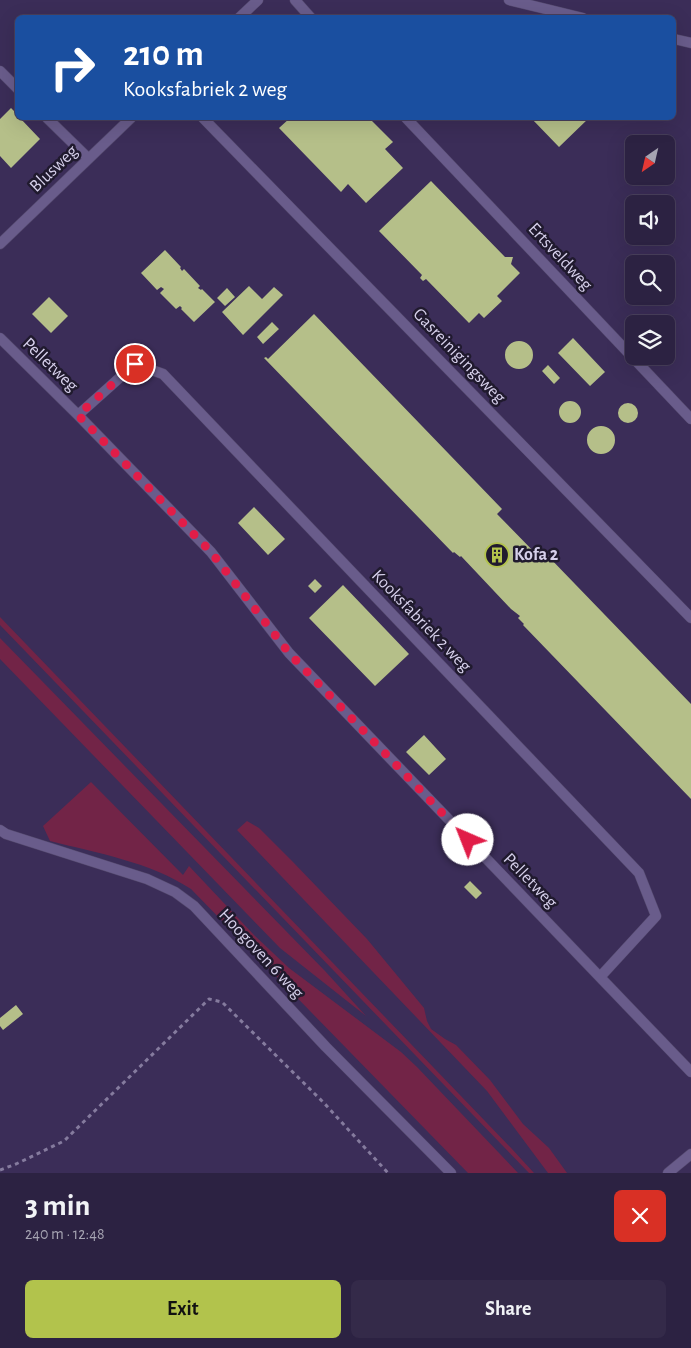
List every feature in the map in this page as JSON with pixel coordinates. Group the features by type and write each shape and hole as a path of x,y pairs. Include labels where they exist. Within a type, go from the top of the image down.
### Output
{"lane":[{"path":"242,15 258,0"},
{"path":"295,0 308,15"},
{"path":"509,0 571,15"},
{"path":"676,39 691,43"},
{"path":"0,72 15,86"},
{"path":"49,120 88,158"},
{"name":"Blusweg","path":"0,244 129,120"},
{"name":"Gasreinigingsweg","path":"205,120 691,618"},
{"name":"Ertsveldweg","path":"408,120 691,419"},
{"name":"Pelletweg","path":"0,338 211,552 289,653 691,1072"},
{"name":"Kooksfabriek 2 weg","path":"78,415 135,364 163,374 639,873 656,916 600,977"},
{"name":"Hoogoven 6 weg","path":"0,830 6,834 146,879 175,892 194,906 326,1048 451,1173"},
{"path":"668,1173 691,1154"}],"path":[{"path":"0,1170 64,1141 209,999 222,1002 324,1103 388,1173"}],"shaded area":[{"path":"0,617 534,1173 529,1173 0,625"},
{"path":"0,638 325,971 366,1016 280,948 0,659"},
{"path":"91,782 183,875 189,866 254,935 289,968 401,1052 518,1173 468,1173 191,889 141,865 50,841 43,826"},
{"path":"247,821 259,828 367,939 424,1008 431,1029 456,1045 490,1080 523,1124 549,1148 567,1173 548,1173 487,1091 237,830"}],"building":[{"path":"11,108 15,112 15,120 22,120 40,139 11,168 0,156 0,119"},
{"path":"288,120 371,120 393,142 385,149 403,168 366,203 348,184 341,192 279,128"},
{"path":"533,120 587,120 559,147"},
{"path":"431,181 505,257 513,257 511,264 520,273 497,296 502,301 484,318 479,313 469,323 426,279 423,281 420,278 422,275 379,231"},
{"path":"165,250 181,267 182,271 184,269 200,286 198,288 202,289 215,302 194,322 180,306 176,309 160,293 164,289 161,287 157,290 141,273"},
{"path":"249,286 262,299 274,287 283,295 243,335 222,312"},
{"path":"227,288 235,297 225,306 217,298"},
{"path":"49,297 68,316 51,333 32,314"},
{"name":"Kofa 2","path":"314,314 502,509 497,514 541,559 546,554 691,704 691,799 523,625 518,618 520,616 511,609 461,556 453,553 264,358 268,359"},
{"path":"272,322 279,329 263,344 257,337"},
{"path":"573,338 605,372 590,386 558,353"},
{"path":"519,341 529,345 533,355 529,365 519,369 509,365 505,355 509,345"},
{"path":"548,365 560,378 554,384 542,371"},
{"path":"570,401 578,404 581,412 578,420 570,423 562,420 559,412 562,404"},
{"path":"628,403 635,406 638,413 635,420 628,423 621,420 618,413 621,406"},
{"path":"601,426 611,430 615,440 611,450 601,454 591,450 587,440 591,430"},
{"path":"254,507 285,539 268,555 238,523"},
{"path":"315,579 322,586 315,593 308,586"},
{"path":"343,585 409,654 375,686 309,618"},
{"path":"424,735 446,759 429,775 406,752"},
{"path":"470,881 482,893 476,899 464,887"},
{"path":"16,1005 23,1014 3,1030 0,1026 0,1018"}],"place":[{"name":"Kofa 2","path":"497,555"}],"route":[{"path":"135,364 78,415 211,552 289,653 468,840"}]}
